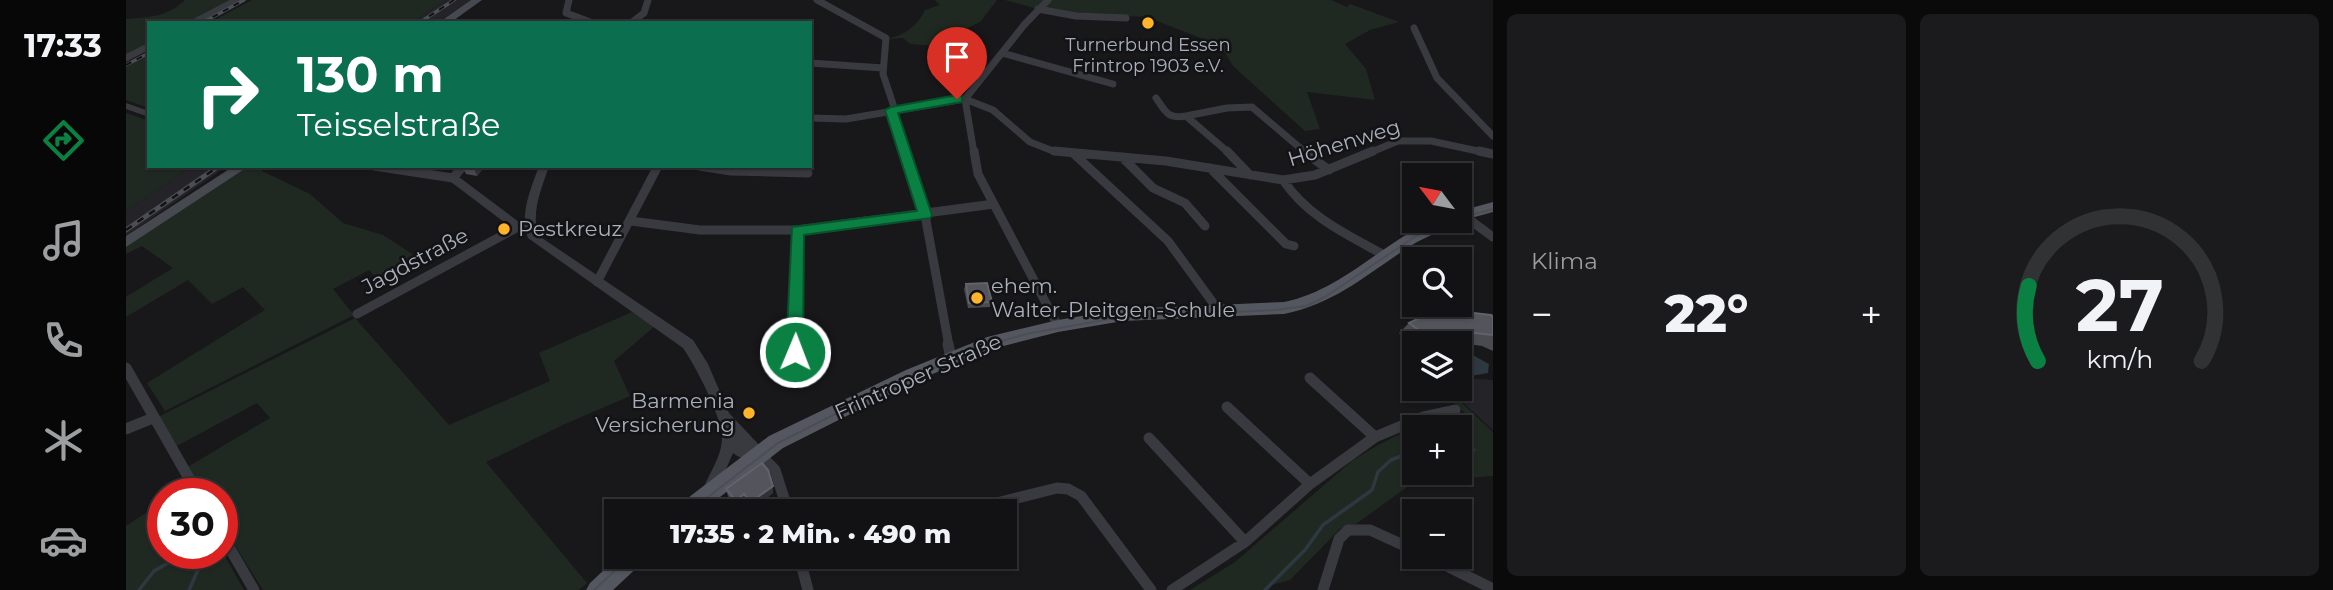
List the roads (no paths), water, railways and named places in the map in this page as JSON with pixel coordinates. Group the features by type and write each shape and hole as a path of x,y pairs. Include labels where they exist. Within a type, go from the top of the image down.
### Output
{"main road":[{"path":"446,21 477,0"},
{"path":"126,242 240,168"},
{"name":"Frintroper Straße","path":"1472,213 1493,207"},
{"name":"Frintroper Straße","path":"702,499 758,454 813,423 951,358 1008,337 1123,315 1305,305 1420,233"},
{"path":"597,590 620,569"}],"street":[{"path":"197,21 237,0"},
{"path":"569,0 566,13 588,21"},
{"path":"634,21 644,13 648,0"},
{"path":"817,0 886,38 886,63 883,68 925,215 951,358"},
{"path":"812,118 837,120 965,99 1048,0"},
{"path":"1038,9 1076,16 1126,18"},
{"path":"1414,28 1439,82 1493,136"},
{"path":"126,58 147,47"},
{"path":"1002,53 1113,84"},
{"path":"812,63 883,68"},
{"path":"1156,98 1168,117 1252,107 1283,136 1329,170"},
{"path":"965,99 978,174 1058,326"},
{"name":"Höhenweg","path":"965,99 993,110 1035,145 1074,154 1122,157 1283,180 1308,177 1403,140 1431,141 1493,154"},
{"path":"126,106 147,113"},
{"path":"1186,116 1244,165 1250,175"},
{"path":"1074,154 1168,241 1219,311"},
{"path":"1122,157 1153,188 1185,203 1205,226"},
{"path":"398,168 453,178 524,226 538,242 688,344 697,356 723,416 729,439 741,451 758,454"},
{"path":"453,178 461,168"},
{"path":"524,226 543,168"},
{"path":"597,282 657,168"},
{"path":"712,168 808,173"},
{"path":"1210,169 1286,244 1294,246"},
{"path":"1283,180 1299,203 1312,214 1384,255"},
{"path":"631,221 700,230 797,230 994,204"},
{"name":"Jagdstraße","path":"357,314 524,226"},
{"path":"1472,226 1493,237"},
{"path":"795,352 797,230"},
{"path":"126,368 189,478"},
{"path":"1310,378 1376,437"},
{"path":"1227,407 1310,484"},
{"path":"1172,590 1245,542 1310,484 1376,437 1423,417 1455,410"},
{"path":"723,416 775,470 784,499"},
{"path":"126,429 153,418"},
{"path":"1149,438 1245,542"},
{"path":"706,496 718,474 729,439"},
{"path":"1013,499 1057,488 1081,496 1152,590"},
{"path":"1323,590 1339,539 1348,530 1370,530 1402,545"},
{"path":"238,562 254,590"},
{"path":"802,569 808,590"},
{"path":"1456,569 1491,585"}],"waterway":[{"path":"1265,590 1305,550 1323,525 1372,490 1378,472 1391,460 1402,456"},
{"path":"139,590 158,569"},
{"path":"189,590 198,569"}],"tram line":[{"path":"1472,215 1493,209"},
{"path":"706,499 778,443 873,395 981,347 1026,334 1121,317 1275,310 1306,306 1325,297 1423,233"},
{"path":"594,590 617,569"}],"railway":[{"path":"206,21 244,0"},
{"path":"422,21 454,0"},
{"path":"126,65 147,54"},
{"path":"126,230 216,168"}],"place":[{"name":"Turnerbund Essen Frintrop 1903 e.V.","path":"1148,23"},
{"name":"Pestkreuz","path":"504,229"},
{"name":"ehem. Walter-Pleitgen-Schule","path":"977,298"},
{"name":"Barmenia Versicherung","path":"749,413"}]}
